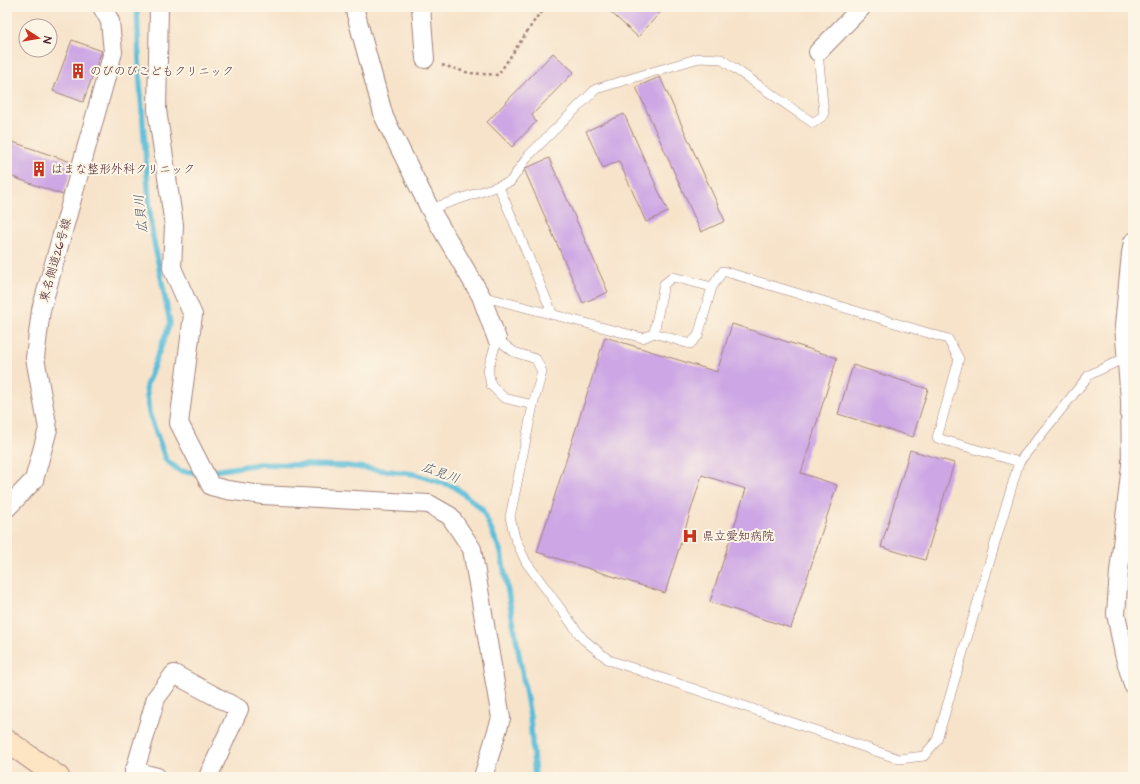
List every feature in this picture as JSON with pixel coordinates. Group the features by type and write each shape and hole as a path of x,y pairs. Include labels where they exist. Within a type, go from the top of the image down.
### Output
{"street":[{"name":"東名側道26号線","path":"7,508 34,480 48,429 35,358 41,310 113,52 110,21 102,7"},
{"path":"159,7 156,110 174,225 172,268 193,315 180,423 211,486 227,490 263,495 429,504 450,516 472,548 501,718 482,777"},
{"path":"354,7 384,117 430,209 481,296 497,339"},
{"path":"421,7 425,59"},
{"path":"818,52 862,7"},
{"path":"1133,242 1124,326 1130,400 1130,465 1116,614 1124,654 1133,685"},
{"path":"157,777 134,774 156,698 174,674 239,709 208,777"},
{"path":"7,740 58,777"}],"lane":[{"path":"430,209 499,187 510,182 529,155 596,89 699,58 721,59 814,123 824,115 818,52"},
{"path":"499,187 553,315"},
{"path":"481,296 643,338 654,333 690,344 698,336 712,287 723,271 948,339 959,359 937,438 1019,462"},
{"path":"654,333 664,284 673,277 712,287"},
{"path":"533,405 504,398 491,385 488,370 497,339 514,352 536,359 542,372 533,405 510,517 515,538 526,562 583,639 610,660 899,759 924,756 937,740 1019,462 1089,375 1127,357"}],"path":[{"path":"425,59 469,73 498,75 539,14 551,7"}],"building":[{"path":"605,7 665,7 638,37"},
{"name":"のびのびこどもクリニック","path":"72,40 102,51 83,102 53,91"},
{"path":"553,53 574,72 532,115 536,122 512,147 487,122"},
{"path":"660,77 725,221 701,232 636,87"},
{"path":"624,114 668,212 646,222 619,161 603,168 586,131"},
{"name":"はまな整形外科クリニック","path":"7,140 74,163 63,195 7,175"},
{"path":"549,158 608,292 583,303 524,169"},
{"path":"732,324 837,358 801,473 837,485 791,628 710,602 746,489 702,475 665,593 537,552 605,337 717,372"},
{"path":"853,365 928,389 913,437 838,414"},
{"path":"910,450 954,463 925,560 881,547"}],"waterway":[{"name":"広見川","path":"137,7 140,84 151,226 170,323 146,386 149,413 166,460 180,471 201,473 259,464 347,466 414,474 455,487 482,509 501,552 530,717 535,777"}],"place":[{"name":"のびのびこどもクリニック","path":"78,71"},
{"name":"はまな整形外科クリニック","path":"39,169"},
{"name":"県立愛知病院","path":"690,536"}],"water label":[{"name":"広貝川","path":"140,214"}]}
